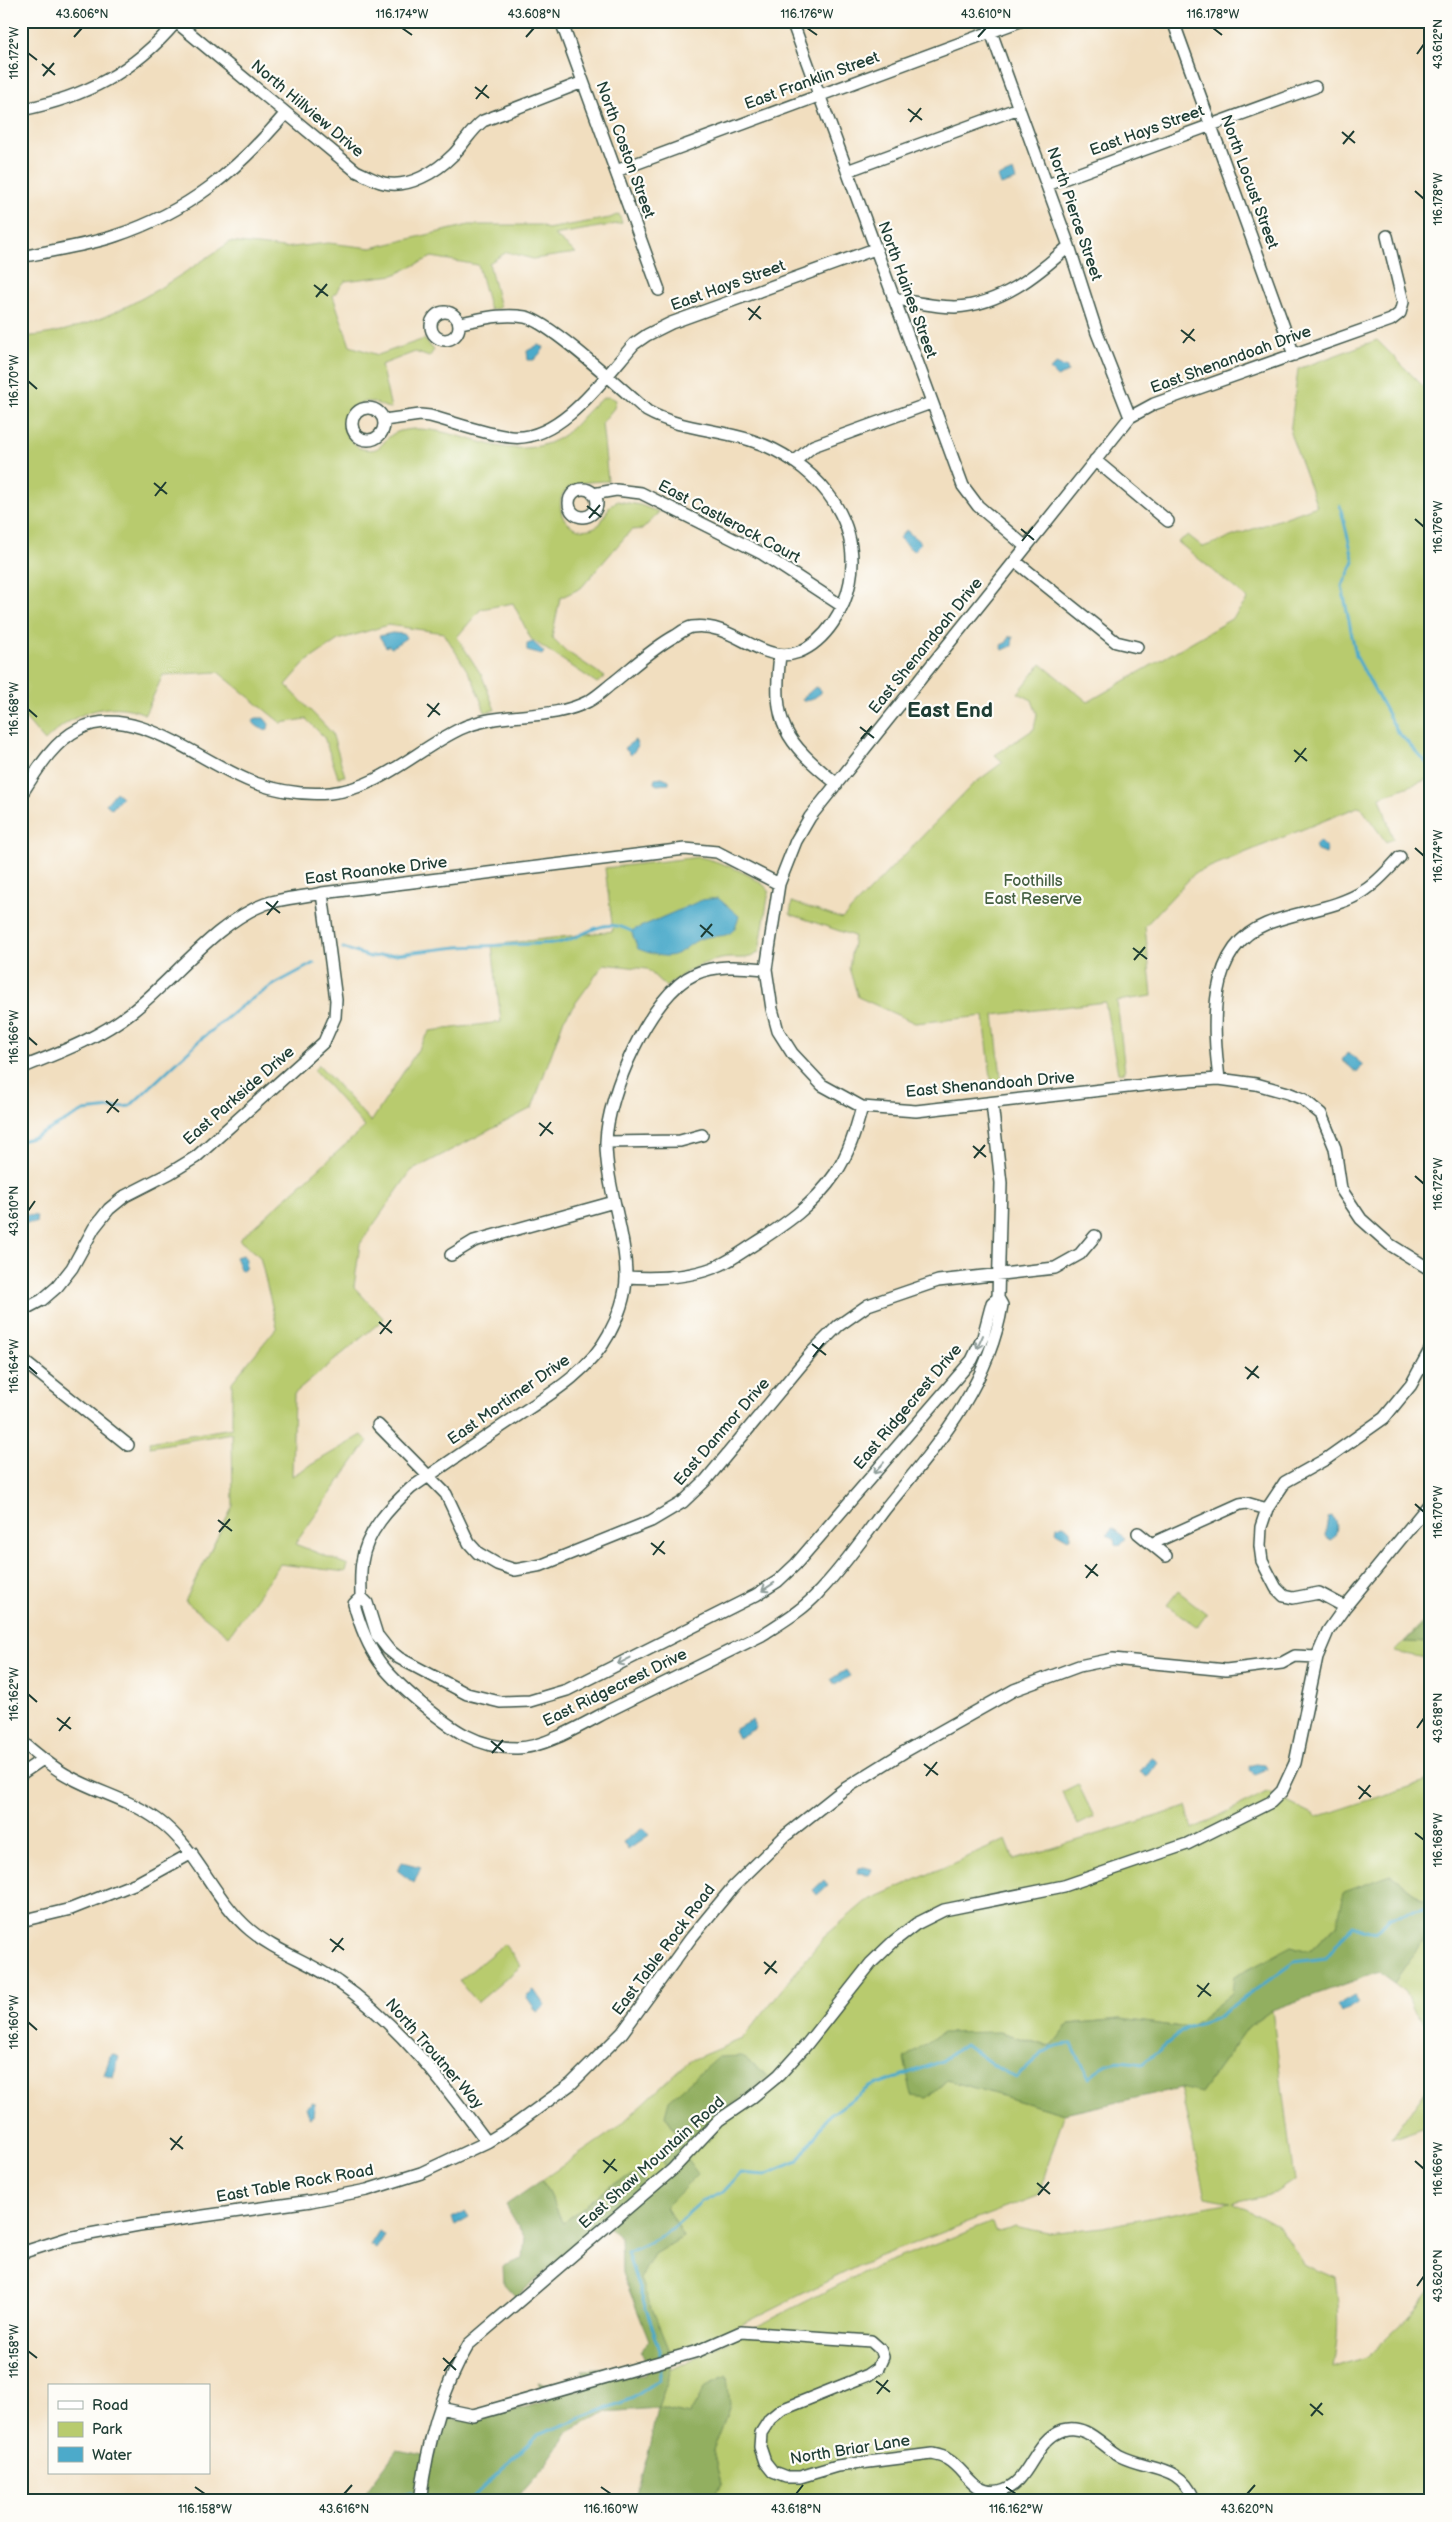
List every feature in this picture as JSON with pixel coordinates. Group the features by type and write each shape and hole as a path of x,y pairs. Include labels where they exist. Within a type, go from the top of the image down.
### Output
{"street":[{"name":"North Coston Street","path":"561,21 659,290"},
{"name":"North Haines Street","path":"792,21 963,486 970,497 1026,547"},
{"name":"East Franklin Street","path":"616,171 819,95 989,27 1020,21"},
{"name":"North Locust Street","path":"1173,21 1294,355"},
{"name":"North Hillview Drive","path":"175,22 356,171 385,184 404,182 431,174 454,155 483,121 583,82"},
{"path":"21,110 52,103 94,87 133,64 161,39 175,22"},
{"name":"North Pierce Street","path":"989,27 1069,246 1097,333 1130,417"},
{"name":"East Hays Street","path":"1047,185 1315,87"},
{"path":"847,172 1019,108"},
{"path":"21,257 113,237 172,212 204,192 235,169 264,140 286,113"},
{"name":"East Shenandoah Drive","path":"1387,236 1402,302 1400,313 1392,320 1154,404 1130,417 810,817 796,841 779,884 766,969 772,1008 778,1031 792,1054 822,1085 862,1107 916,1111 1172,1082 1219,1079 1256,1084 1303,1099 1321,1114 1335,1148 1341,1189 1361,1219 1389,1244 1431,1270"},
{"path":"893,298 955,307 977,303 1020,286 1069,246"},
{"name":"East Hays Street","path":"384,420 430,416 513,438 545,431 562,422 634,344 660,328 875,249"},
{"path":"21,795 38,768 61,741 81,728 102,722 122,722 145,728 228,772 256,784 288,791 329,793 385,776 461,728 493,720 565,711 592,700 660,644 690,627 721,628 757,648 780,655 798,652 812,645 829,628 842,606 852,569 848,530 829,494 794,462 754,441 681,425 658,417 647,411 553,332 527,317 498,315 460,323"},
{"path":"794,462 813,446 931,403"},
{"path":"1095,460 1168,521"},
{"name":"East Castlerock Court","path":"593,494 616,490 641,494 761,553 842,606"},
{"path":"1015,561 1116,642 1137,647"},
{"path":"780,655 777,689 784,726 804,756 837,784"},
{"name":"East Roanoke Drive","path":"21,1068 77,1046 103,1032 134,1011 227,927 247,913 267,903 322,894 685,849 717,852 779,884"},
{"path":"1219,1079 1216,1004 1223,968 1238,945 1265,924 1345,900 1364,892 1382,877 1400,857"},
{"name":"East Parkside Drive","path":"21,1311 42,1300 58,1287 72,1268 94,1228 109,1209 125,1196 170,1173 196,1157 324,1042 335,1017 336,1000 322,894"},
{"name":"East Mortimer Drive","path":"361,1597 362,1560 373,1532 390,1506 427,1477 563,1385 590,1362 609,1335 621,1304 626,1277 606,1142 614,1099 623,1071 637,1041 656,1012 673,991 694,974 715,967 766,969"},
{"name":"East Ridgecrest Drive","path":"992,1102 1001,1183 998,1298 1002,1305 993,1345 980,1378 947,1433 819,1593 792,1617 762,1634 555,1738 518,1748 478,1742 447,1725 382,1669 360,1624 354,1604 361,1597 367,1603 377,1635 388,1649 399,1658 467,1694 500,1702 530,1701 567,1690 756,1595 778,1580 796,1564 972,1360 982,1337 992,1303 998,1298"},
{"path":"626,1277 648,1279 682,1276 720,1266 784,1225 813,1201 835,1174 845,1157 862,1107"},
{"path":"606,1142 680,1142 702,1135"},
{"path":"451,1255 474,1240 614,1202"},
{"name":"East Danmor Drive","path":"378,1425 427,1477 446,1494 469,1543 478,1553 497,1564 515,1570 542,1565 651,1521 683,1502 706,1480 812,1352 838,1326 868,1305 938,1282 1055,1268 1080,1254 1095,1236"},
{"path":"1345,1607 1319,1593 1293,1598 1284,1596 1276,1588 1262,1561 1260,1546 1261,1527 1267,1509 1285,1482 1341,1450 1384,1418 1411,1385 1431,1348"},
{"path":"21,1359 128,1444"},
{"name":"East Shaw Mountain Road","path":"420,2501 429,2445 440,2408 456,2366 469,2344 672,2170 719,2120 750,2099 779,2074 807,2044 871,1963 894,1941 916,1924 944,1910 1064,1886 1187,1844 1271,1802 1282,1791 1294,1763 1317,1657 1328,1631 1345,1607 1431,1502"},
{"path":"1151,1544 1240,1504 1246,1503 1267,1509"},
{"path":"1138,1533 1166,1556"},
{"name":"East Table Rock Road","path":"21,2253 68,2238 139,2225 311,2201 367,2190 422,2173 487,2142 512,2127 570,2084 622,2032 692,1938 733,1887 785,1836 843,1790 904,1752 1014,1690 1079,1666 1113,1659 1226,1670 1282,1663 1295,1656 1317,1657"},
{"name":"North Troutner Way","path":"21,1741 68,1776 146,1811 177,1836 192,1853 233,1911 250,1930 336,1980 369,2004 409,2046 460,2106 487,2142"},
{"path":"21,1774 43,1759"},
{"path":"21,1921 71,1909 140,1882 192,1853"},
{"name":"North Briar Lane","path":"440,2408 473,2415 698,2351 741,2332 871,2341 880,2348 883,2357 878,2368 868,2376 781,2410 770,2419 760,2433 760,2447 765,2462 773,2472 786,2477 800,2477 837,2466 932,2454 946,2458 975,2486 987,2492 1000,2491 1021,2478 1041,2445 1052,2436 1064,2430 1078,2429 1093,2436 1120,2456 1168,2470 1188,2486 1194,2501"}],"green space":[{"path":"619,214 622,223 554,235 576,253 533,259 507,252 489,263 500,308 490,310 478,265 432,257 394,275 345,281 333,296 350,346 378,355 424,339 434,350 429,357 415,352 381,365 391,408 365,402 354,407 350,412 346,423 347,436 359,448 373,450 381,446 395,433 418,429 451,434 499,446 515,448 532,447 558,439 571,429 595,404 604,398 609,397 616,400 614,408 602,423 608,481 581,483 567,490 562,495 560,504 562,515 569,524 584,530 600,524 610,506 617,501 640,505 659,512 643,529 631,530 581,588 560,598 552,637 566,651 605,677 597,683 531,639 513,603 481,609 457,637 482,676 495,710 485,712 473,680 444,633 388,625 338,640 306,662 286,685 332,733 345,776 338,777 324,737 306,719 281,723 218,672 163,675 145,714 131,709 118,708 104,708 91,711 67,723 45,741 21,713 21,337 50,333 78,326 132,304 230,242 284,248 328,243 371,248 469,225 541,225 547,229 610,218"},
{"name":"Foothills East Reserve","path":"1377,340 1431,394 1431,778 1380,797 1393,839 1386,842 1360,806 1195,873 1145,926 1152,996 1117,1001 1125,1072 1118,1073 1105,1002 994,1015 1002,1086 992,1087 984,1016 915,1023 858,997 849,968 854,936 790,914 792,902 842,919 971,786 1003,762 995,755 1034,729 1037,714 1032,700 1018,693 1041,664 1088,702 1233,618 1248,599 1178,542 1188,535 1203,547 1317,506 1290,433 1298,369"},
{"path":"699,857 716,861 747,874 764,885 769,891 759,952 751,957 726,958 698,966 666,987 647,969 604,964 564,1019 532,1108 411,1171 360,1244 354,1287 384,1319 294,1394 292,1476 362,1435 368,1441 295,1544 348,1565 346,1572 280,1564 229,1636 185,1601 233,1506 232,1433 150,1447 149,1442 232,1428 232,1382 277,1327 260,1257 239,1240 365,1127 314,1070 319,1065 371,1122 430,1031 501,1022 492,945 613,931 605,868"},
{"path":"1178,1591 1207,1614 1197,1627 1167,1605"},
{"path":"1431,1614 1431,1618 1405,1642 1431,1643 1431,1659 1394,1652"},
{"path":"1431,1618 1431,1643 1404,1642"},
{"path":"1431,1780 1431,1898 1424,1900 1391,1875 1308,1951 1291,1946 1189,2028 1121,2019 1069,2024 1052,2047 999,2032 927,2098 947,2080 1064,2114 1038,2196 870,2260 672,2359 639,2279 654,2254 683,2237 666,2207 681,2152 717,2116 768,2076 665,2115 679,2136 660,2153 666,2167 645,2184 613,2184 563,2223 542,2180 617,2128 689,2061 742,2039 824,1937 865,1902 1006,1840 1014,1860 1186,1807 1193,1829 1267,1792 1317,1817"},
{"path":"1078,1784 1094,1817 1078,1825 1062,1792"},
{"path":"1391,1875 1423,1900 1431,1898 1431,1930 1394,1983 1379,1972 1272,2010 1248,2027 1201,2093 1180,2088 1064,2114 947,2080 927,2098 912,2096 904,2058 942,2033 999,2032 1051,2047 1069,2024 1121,2019 1189,2028 1232,1993 1234,1976 1291,1946 1308,1951 1337,1925 1344,1892"},
{"path":"1431,1930 1431,2031 1414,2011 1406,1992 1394,1983"},
{"path":"504,1944 521,1966 477,2003 459,1981"},
{"path":"1272,2010 1294,2180 1275,2193 1233,2202 1281,2228 1303,2264 1335,2278 1339,2323 1334,2368 1368,2356 1409,2317 1431,2288 1431,2501 710,2501 721,2484 713,2451 730,2405 706,2386 689,2415 658,2408 671,2370 874,2267 993,2222 997,2233 1014,2226 1048,2233 1103,2227 1231,2202 1205,2197 1180,2087 1201,2093 1248,2027"},
{"path":"742,2056 768,2076 717,2116 681,2151 698,2174 666,2207 683,2237 654,2254 640,2279 672,2359 671,2370 658,2408 689,2415 706,2386 727,2376 730,2405 713,2451 721,2484 710,2501 634,2501 648,2454 657,2408 606,2412 568,2432 547,2464 519,2496 507,2497 501,2501 359,2501 397,2450 434,2457 446,2417 475,2421 548,2401 538,2382 577,2391 585,2388 582,2370 610,2368 631,2376 646,2375 647,2364 641,2352 649,2340 622,2272 621,2238 603,2223 516,2297 504,2284 503,2266 523,2259 525,2238 506,2205 542,2180 563,2223 613,2184 638,2174 645,2184 666,2167 659,2154 679,2136 665,2115 669,2100 718,2057"},
{"path":"1431,2084 1431,2125 1391,2139"}],"water":[{"path":"1013,171 1016,180 1001,185 998,177"},
{"path":"538,345 544,347 543,350 534,360 528,360 527,351"},
{"path":"1056,364 1067,368 1068,372 1057,377 1050,370"},
{"path":"906,530 921,543 913,551 899,538"},
{"path":"392,633 404,634 406,638 391,648 389,645 386,647 379,636"},
{"path":"1009,636 1013,637 1012,646 1003,650 1001,645 1007,642"},
{"path":"533,642 544,652 542,655 527,651 527,644"},
{"path":"815,687 821,690 821,693 811,700 803,701 802,699"},
{"path":"256,718 264,718 269,724 268,729 262,729 255,725 253,721"},
{"path":"635,740 638,746 631,755 624,748"},
{"path":"662,777 669,780 669,784 657,785 654,783 655,778"},
{"path":"116,792 122,797 112,809 106,804"},
{"path":"1319,841 1327,849 1326,854 1317,851 1315,845"},
{"path":"718,898 739,916 736,925 728,934 703,938 680,952 669,956 657,955 638,949 631,931 702,900"},
{"path":"1348,1052 1363,1065 1357,1073 1342,1060"},
{"path":"25,1215 37,1216 36,1223 25,1223 22,1219"},
{"path":"243,1255 246,1259 245,1268 241,1271 235,1257"},
{"path":"1332,1516 1336,1521 1337,1528 1331,1540 1325,1536 1328,1517"},
{"path":"1064,1525 1070,1530 1071,1535 1068,1539 1056,1532 1057,1526"},
{"path":"1112,1528 1126,1538 1121,1544 1116,1545 1115,1540 1107,1534"},
{"path":"846,1670 850,1676 835,1685 831,1679"},
{"path":"752,1720 756,1728 738,1738 734,1730"},
{"path":"1151,1757 1158,1762 1147,1777 1140,1772"},
{"path":"1256,1764 1265,1765 1267,1769 1254,1774 1249,1770 1250,1766"},
{"path":"643,1828 649,1835 628,1850 623,1842"},
{"path":"402,1862 421,1867 414,1883 398,1871"},
{"path":"858,1868 872,1869 870,1874 857,1873"},
{"path":"824,1880 828,1885 817,1895 813,1890"},
{"path":"534,1990 545,2006 537,2012 526,1996"},
{"path":"1354,1995 1359,2003 1341,2013 1337,2005"},
{"path":"111,2054 119,2057 113,2078 104,2075"},
{"path":"313,2102 315,2103 313,2116 309,2118 306,2107"},
{"path":"465,2211 469,2217 455,2225 452,2218"},
{"path":"379,2231 385,2235 376,2249 370,2245"}],"waterway":[{"path":"1340,506 1354,562 1342,586 1356,656 1397,731 1431,768"},
{"path":"343,948 370,957 458,947 557,943 593,929 610,925 631,931"},
{"path":"21,1141 35,1137 84,1111 130,1106 200,1040 244,1004 275,984 314,963"},
{"path":"660,2357 660,2350 627,2253 664,2235 702,2201 724,2191 741,2173 765,2175 798,2161 829,2116 869,2087 942,2061 965,2044 996,2067 1016,2078 1048,2050 1063,2045 1072,2044 1089,2077 1102,2067 1113,2062 1125,2061 1142,2064 1186,2028 1215,2019 1294,1962 1326,1958 1352,1925 1375,1933 1390,1917 1431,1907"},
{"path":"433,2498 470,2500 538,2435 633,2398 659,2380 661,2369"},
{"path":"390,2501 396,2497 411,2493"}],"district":[{"name":"East End","path":"950,710"}]}
